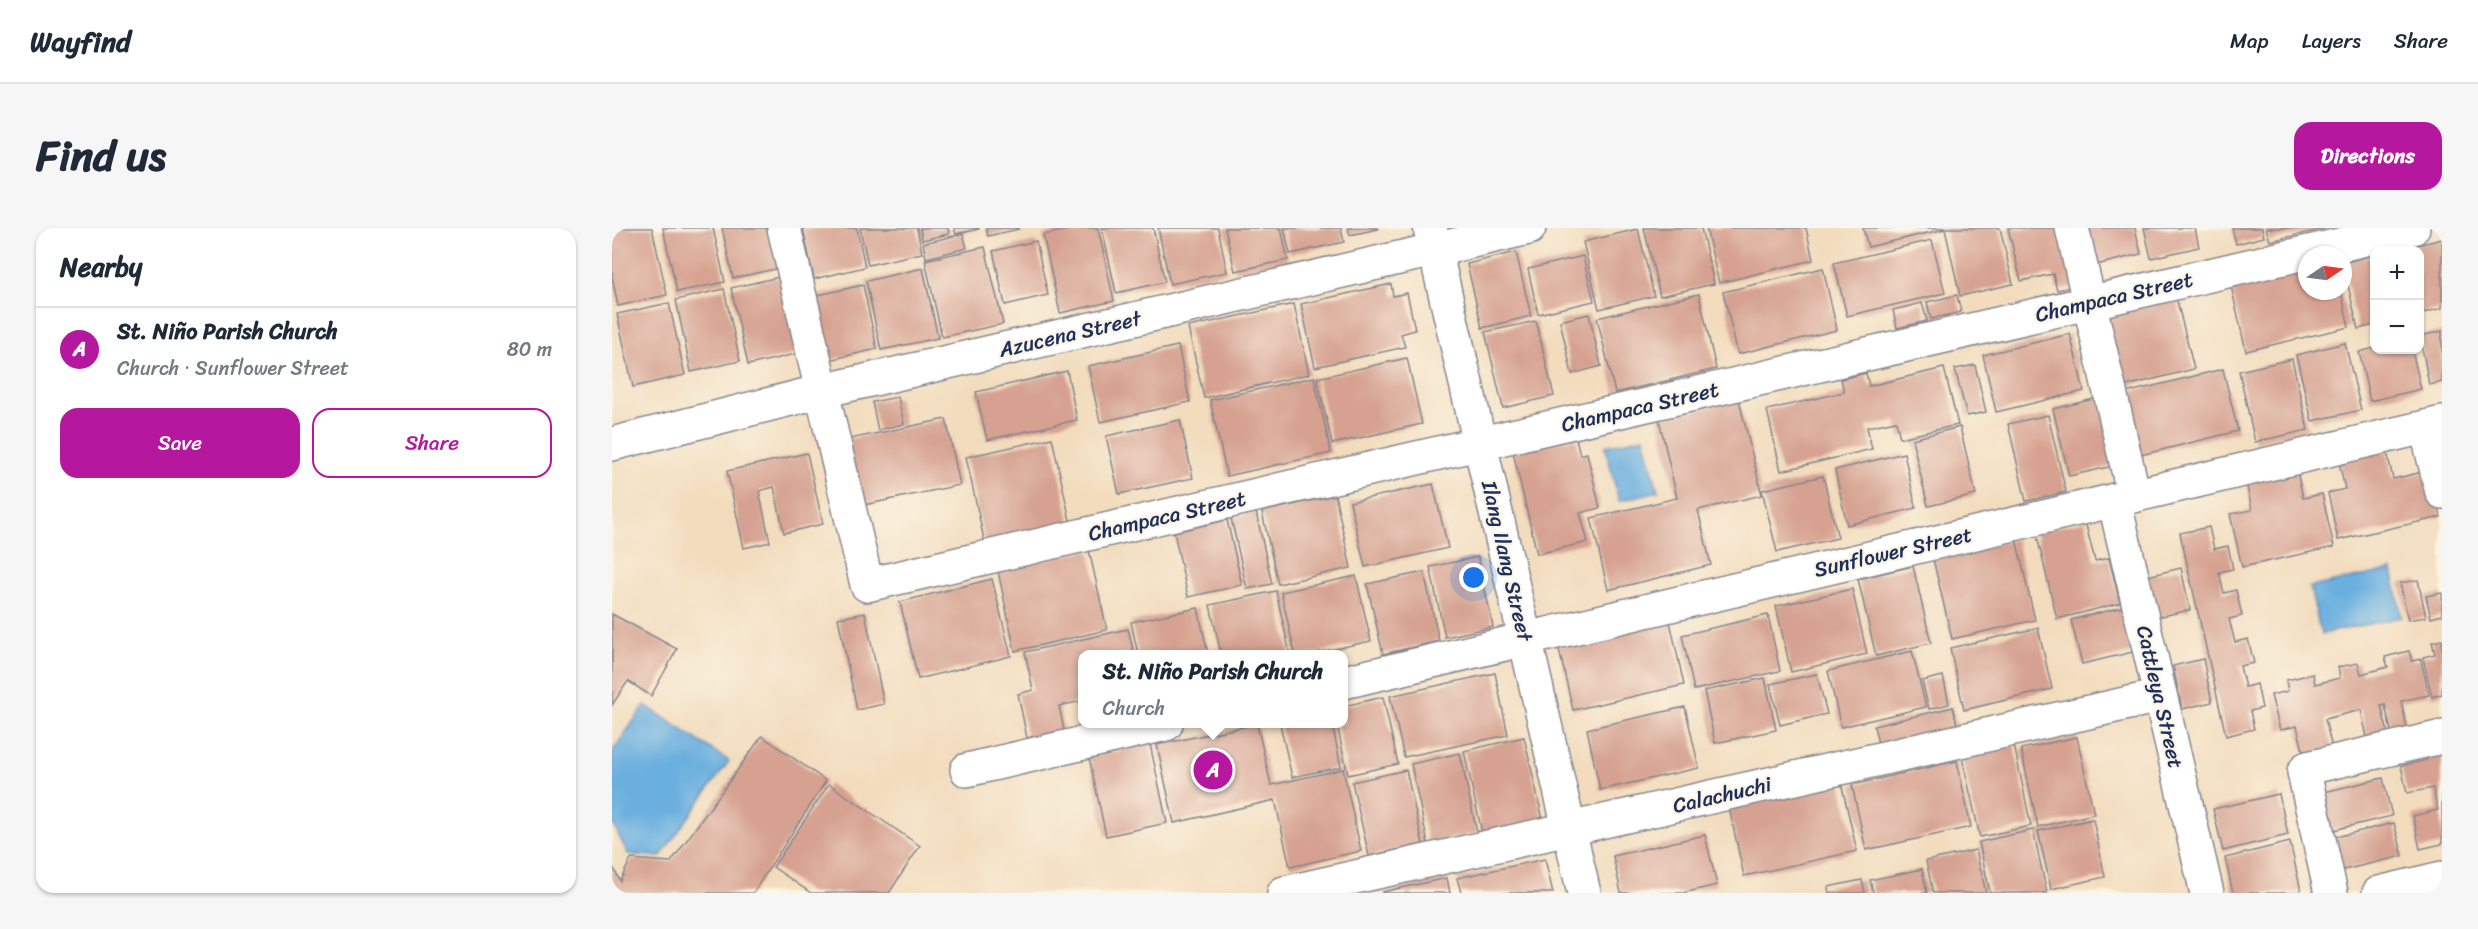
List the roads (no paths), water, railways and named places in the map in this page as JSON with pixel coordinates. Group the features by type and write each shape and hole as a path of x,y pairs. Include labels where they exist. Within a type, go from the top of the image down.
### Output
{"street":[{"path":"784,228 822,391"},
{"name":"Azucena Street","path":"612,444 1432,238 1529,228"},
{"name":"Cattleya Street","path":"2072,228 2089,303 2160,696 2202,892"},
{"name":"Champaca Street","path":"822,391 867,585 2414,228"},
{"name":"Ilang Ilang Street","path":"1432,238 1584,893"},
{"path":"2434,425 2442,492"},
{"name":"Sunflower Street","path":"1348,681 2434,425"},
{"name":"Calachuchi","path":"1284,893 2160,696"},
{"path":"968,770 1145,728"},
{"path":"2331,893 2304,772 2307,768 2442,737"},
{"path":"2379,893 2442,878"}],"water":[{"path":"1644,437 1658,491 1619,501 1605,446"},
{"path":"2392,570 2402,617 2321,634 2310,587"},
{"path":"645,705 729,761 660,857 628,854 612,822 612,752"}],"place":[{"name":"St. Niño Parish Church","path":"1213,770"}]}
